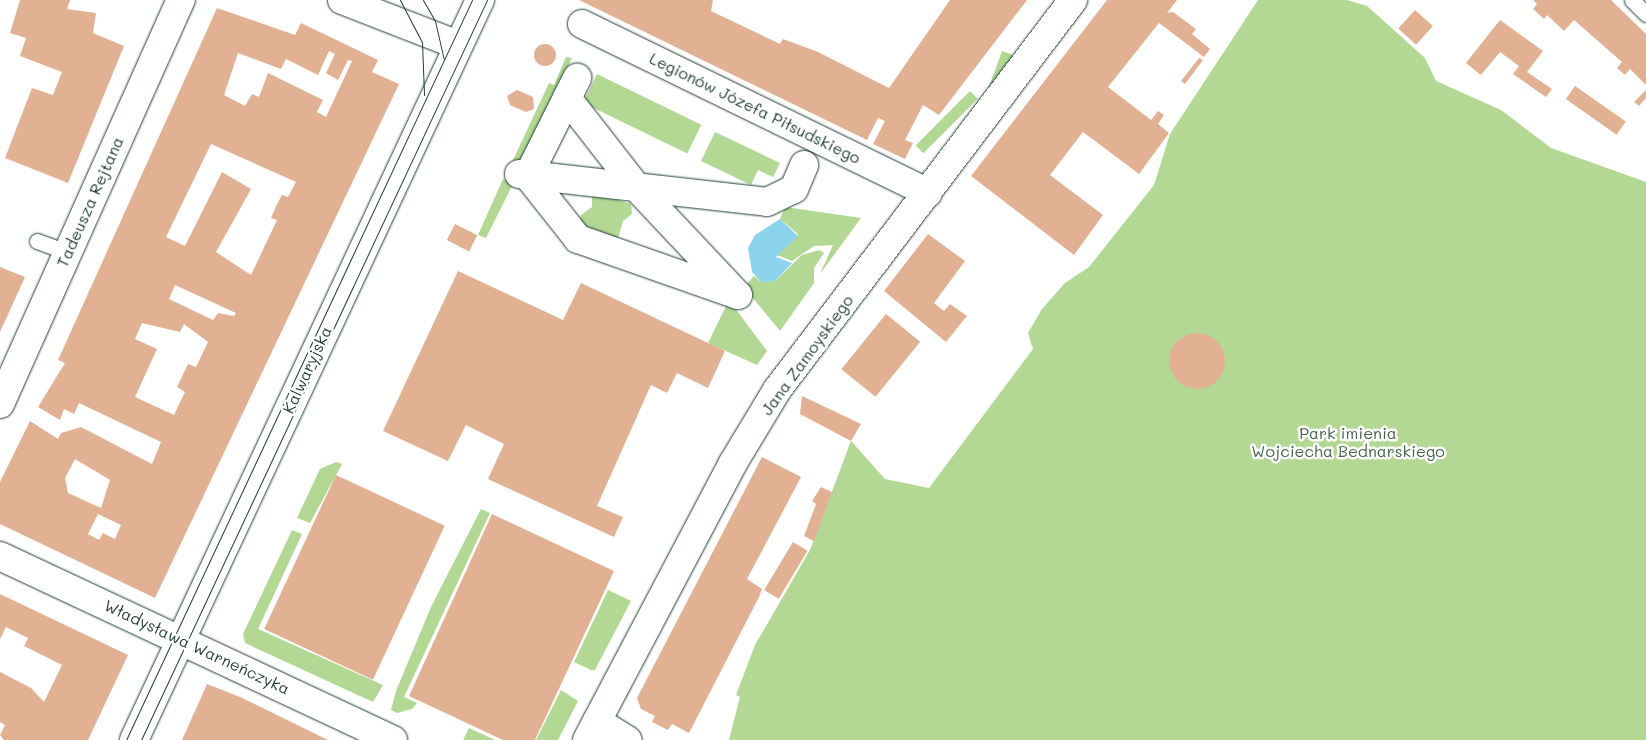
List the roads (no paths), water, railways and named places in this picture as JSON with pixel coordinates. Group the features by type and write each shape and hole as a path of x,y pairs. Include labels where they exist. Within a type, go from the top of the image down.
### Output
{"street":[{"path":"342,0 458,45"},
{"name":"Jana Zamoyskiego","path":"592,731 733,463 777,390 1073,0"},
{"name":"Tadeusza Rejtana","path":"0,404 175,2"},
{"name":"Kalwaryjska","path":"134,740 458,45 474,2"},
{"name":"Legionów Józefa Piłsudskiego","path":"582,24 928,193"},
{"path":"572,88 636,188 738,295 578,240 522,175 572,88"},
{"path":"522,175 767,202 794,189 804,165"},
{"name":"Władysława Warneńczyka","path":"0,556 181,639 393,740"},
{"path":"592,731 628,740"}],"lane":[{"path":"1632,0 1646,14"},
{"path":"37,241 67,252"}],"water":[{"path":"780,219 798,236 776,257 792,263 775,281 761,282 752,272 748,248 755,235"}],"tram line":[{"path":"400,0 422,42 424,95"},
{"path":"423,0 435,21 444,59"},
{"path":"126,740 472,0"},
{"path":"141,740 487,0"}],"park label":[{"name":"Park imienia Wojciecha Bednarskiego","path":"1348,442"}]}
